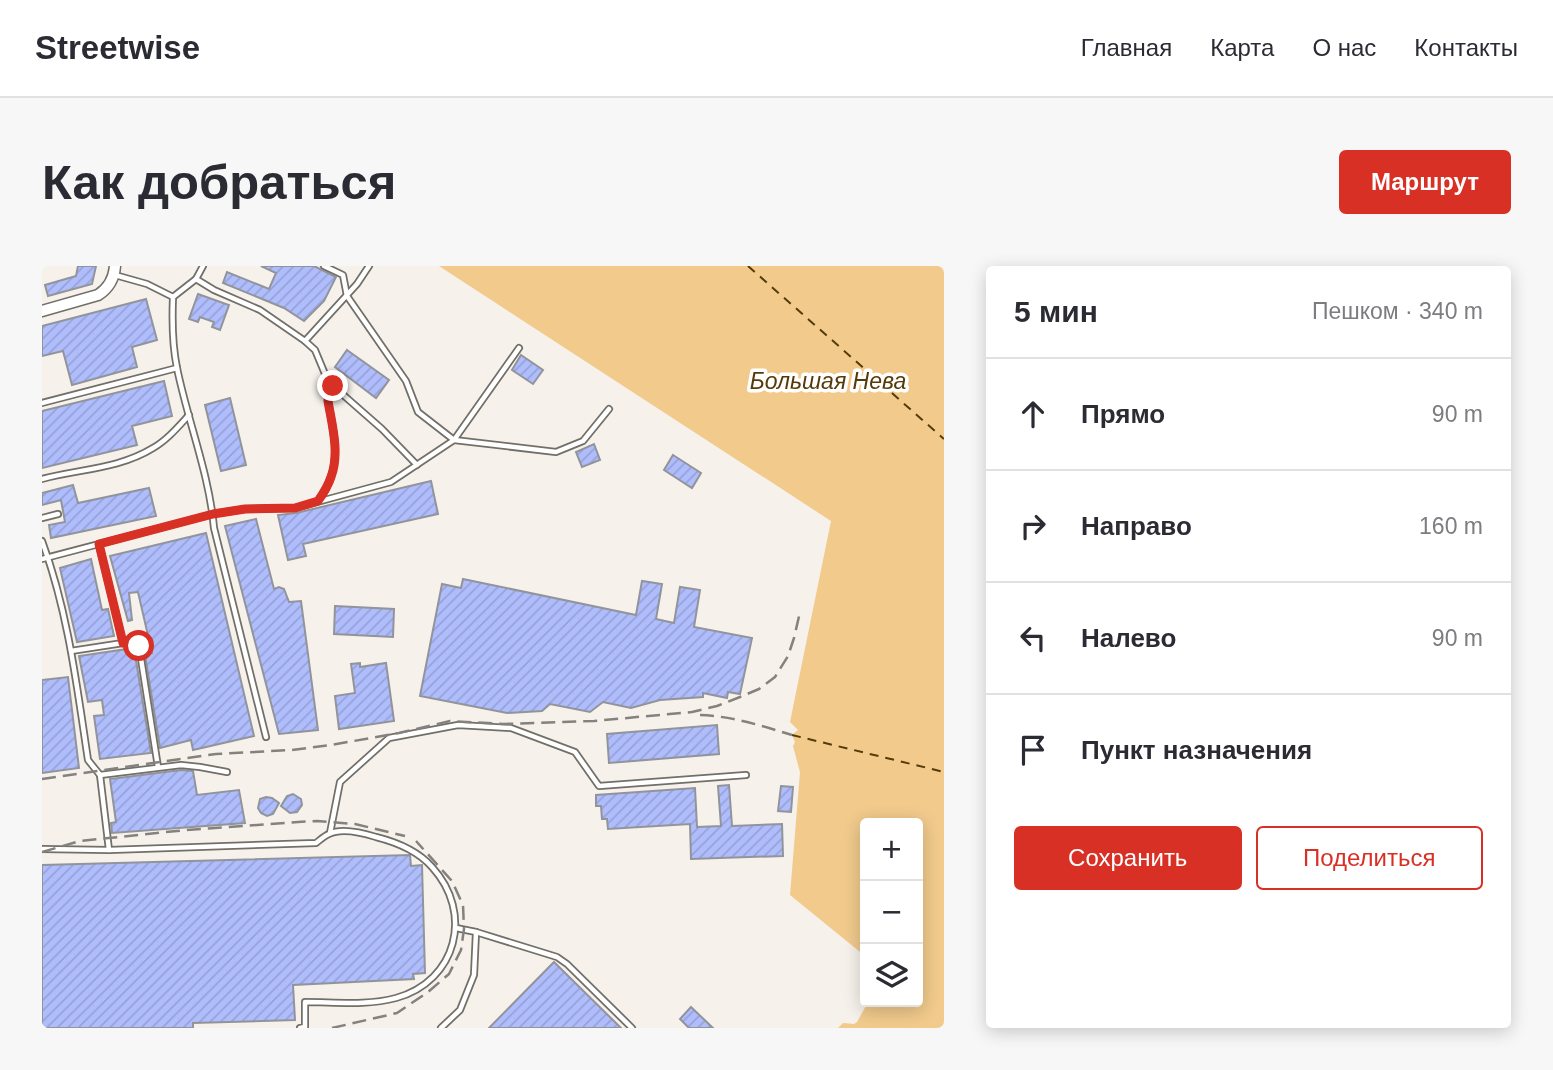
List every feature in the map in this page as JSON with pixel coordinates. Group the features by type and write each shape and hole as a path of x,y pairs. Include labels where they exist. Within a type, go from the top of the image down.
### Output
{"street":[{"path":"42,311 98,295 105,290 115,270"}],"lane":[{"path":"202,266 196,279 173,297 172,322 177,368 211,499 214,528 266,737"},
{"path":"324,266 343,275 347,296 406,381 418,412 454,440 556,452 583,441 609,409"},
{"path":"304,341 347,296 369,266"},
{"path":"115,270 173,297"},
{"path":"196,279 260,310 304,341 315,351 333,386 382,429 417,465"},
{"path":"45,558 213,514 245,509 295,508 391,482 454,440 519,348"},
{"path":"42,403 177,368"},
{"path":"318,501 331,480 334,469 335,454 328,401 333,386"},
{"path":"42,479 72,471 89,471 151,450 190,415"},
{"path":"42,518 58,514"},
{"path":"42,541 67,626 88,760 100,775 109,850"},
{"path":"99,544 123,643"},
{"path":"71,651 131,642 139,646 158,767"},
{"path":"330,833 341,782 389,738 458,725 511,728 575,752 599,786 746,775"},
{"path":"100,775 181,765 227,772"},
{"path":"42,849 109,850 316,843 330,833 359,832 411,849 431,866 448,889 454,908 456,928 451,950 440,971 422,988 379,1002 305,1002 305,1027 300,1028"},
{"path":"456,928 557,957 632,1028"},
{"path":"441,1028 460,1010 474,975 476,932"}],"water":[{"name":"Большая Нева","path":"439,266 944,266 944,1028 838,1028 843,1023 857,1022 865,1007 923,1007 923,818 860,818 860,952 790,895 800,772 792,735 798,730 790,722 831,521"}],"building":[{"path":"78,266 96,266 92,284 48,296 45,285 76,276"},
{"path":"261,266 314,266 336,277 324,301 304,321 284,308 223,283 227,272 269,289 276,273"},
{"path":"198,294 229,305 220,330 212,327 214,322 200,317 198,322 189,319"},
{"path":"146,299 157,340 132,347 137,367 72,385 63,351 42,356 42,326"},
{"path":"347,350 389,380 376,398 335,367"},
{"path":"521,355 543,370 533,384 512,370"},
{"path":"164,381 172,416 132,426 137,445 42,468 42,411"},
{"path":"230,398 246,465 221,471 205,405"},
{"path":"594,444 600,460 582,467 576,452"},
{"path":"673,455 701,473 692,488 664,470"},
{"path":"431,481 438,514 303,544 306,556 288,560 278,515"},
{"path":"73,485 78,503 149,488 156,516 51,538 49,525 65,522 61,500 42,505 42,493"},
{"path":"256,519 274,589 284,589 289,602 301,601 318,730 279,734 225,526"},
{"path":"206,533 254,736 193,750 191,740 160,748 145,655 152,653 138,592 129,593 132,620 128,621 110,556"},
{"path":"91,559 102,610 108,609 114,636 77,642 60,568"},
{"path":"463,579 636,615 642,581 662,584 656,619 674,623 680,587 700,590 694,627 752,638 740,694 728,692 727,698 703,693 703,697 660,700 631,708 603,702 590,712 550,704 542,711 507,713 420,696 442,584 461,588"},
{"path":"335,606 394,609 393,637 334,634"},
{"path":"134,648 151,753 100,759 94,716 104,715 102,700 88,702 79,656"},
{"path":"360,663 360,667 386,663 394,721 339,729 335,696 355,693 351,664"},
{"path":"68,677 79,768 42,773 42,680"},
{"path":"717,725 719,754 609,763 607,734"},
{"path":"181,770 193,771 197,795 239,790 245,823 112,833 111,823 116,822 110,779"},
{"path":"729,785 732,826 782,824 783,856 691,859 690,824 608,829 607,819 602,819 601,806 596,806 596,795 695,788 697,827 721,826 718,786"},
{"path":"781,786 793,787 791,812 778,811"},
{"path":"293,794 301,799 302,805 297,812 290,813 281,806 287,796"},
{"path":"266,797 279,803 273,814 267,816 258,808 260,799"},
{"path":"410,855 411,866 422,865 425,973 413,974 414,979 293,985 295,1020 193,1023 193,1028 42,1028 42,865"},
{"path":"554,962 621,1028 489,1028"},
{"path":"691,1007 713,1028 689,1028 680,1019"}],"ferry route":[{"path":"748,266 944,439"},
{"path":"792,735 944,772"}],"railway":[{"path":"42,779 216,754 331,745 450,721 504,724 594,721 692,712 717,706 759,689 775,677 788,656 800,612"},
{"path":"700,715 735,719 792,735"},
{"path":"42,852 80,841 317,821 355,824 405,836"},
{"path":"332,1028 397,1013 449,974 461,950 463,905 452,881 416,841"}],"route":[{"path":"139,646 131,642 123,643 99,544 213,514 245,509 295,508 318,501 331,480 334,469 335,454 328,401 333,386"}]}
